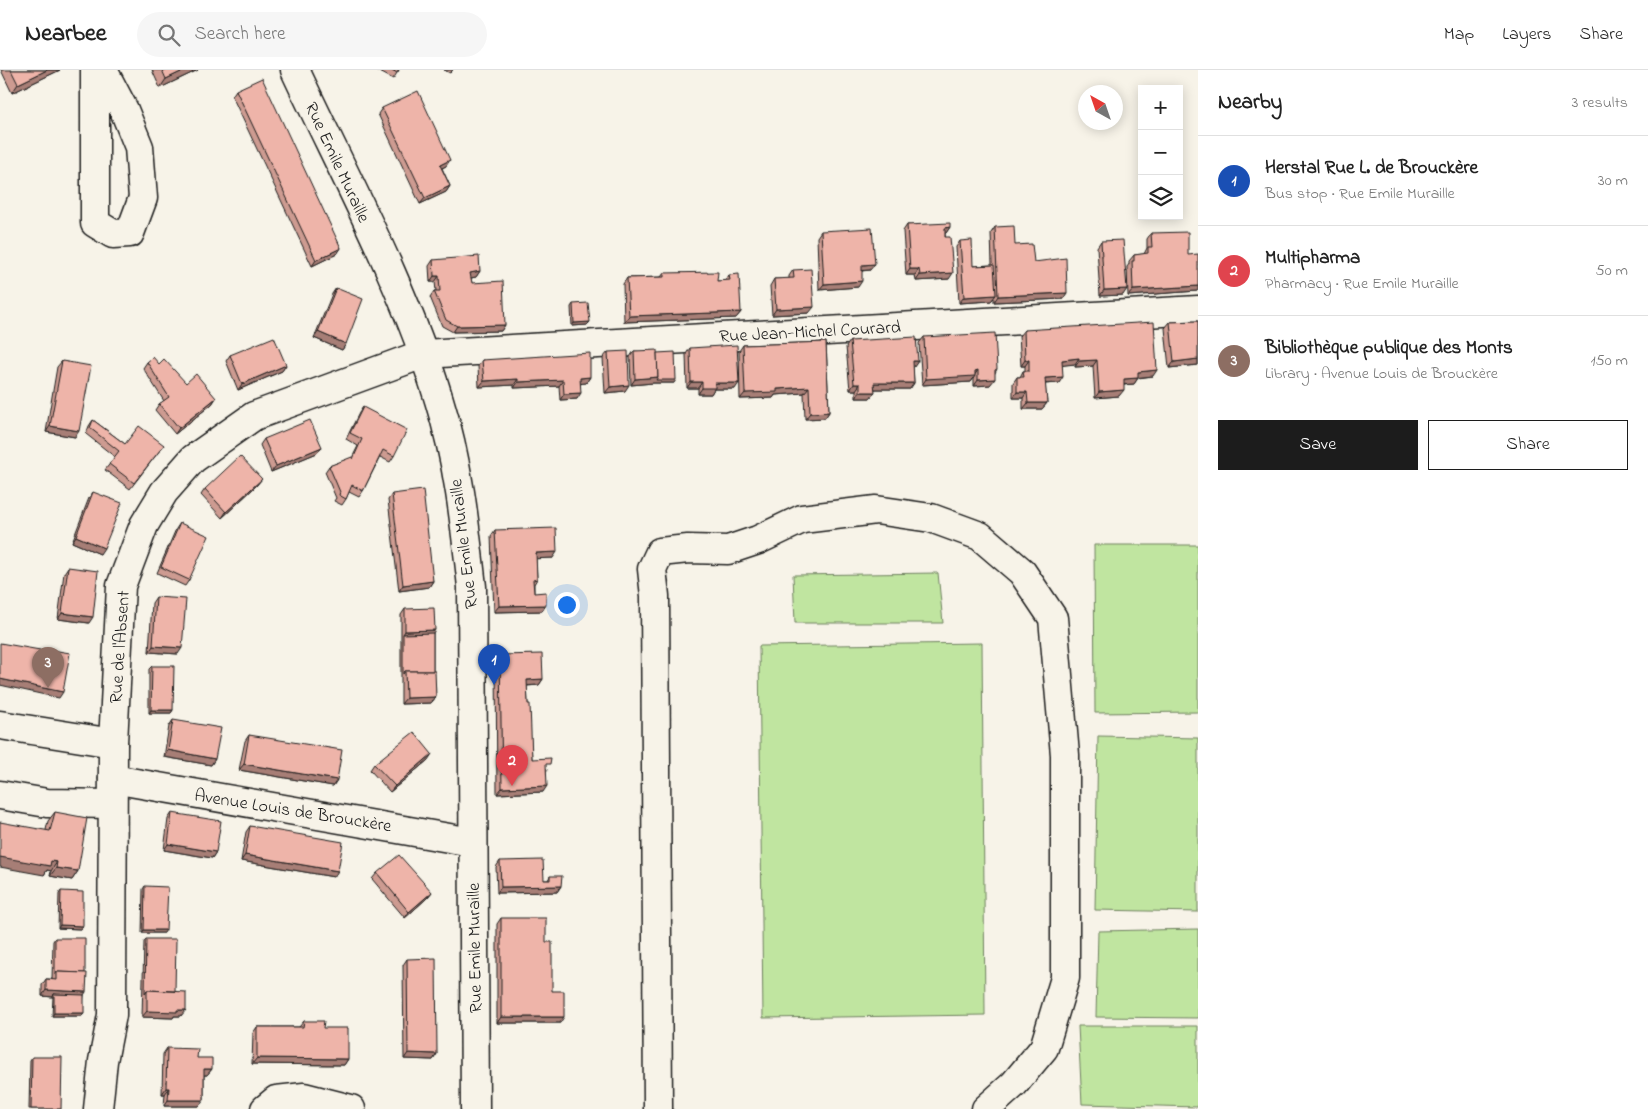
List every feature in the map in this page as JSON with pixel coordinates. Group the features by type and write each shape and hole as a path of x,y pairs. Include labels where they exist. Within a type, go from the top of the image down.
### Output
{"street":[{"path":"95,70 95,223 113,234 130,233 143,198 139,147 124,110 103,70"},
{"name":"Rue Emile Muraille","path":"295,70 403,302 423,354 440,401 462,505 472,586 475,1109"},
{"name":"Rue Jean-Michel Courard","path":"423,354 1198,310"},
{"name":"Rue de l'Absent","path":"98,1109 103,1061 112,1015 113,743 121,586 144,525 164,492 193,460 254,416 423,354"},
{"path":"658,1109 655,596 652,569 660,552 688,549 728,550 758,540 802,519 876,510 931,518 980,536 1022,572 1052,618 1065,755 1064,978 1044,1048 1014,1084 986,1109"},
{"path":"0,725 113,743"},
{"name":"Avenue Louis de Brouckère","path":"0,795 47,804 112,792 472,842"},
{"path":"265,1109 276,1100 304,1097 351,1109"}],"green space":[{"path":"1094,545 1198,545 1198,712 1095,713"},
{"path":"938,573 943,623 795,623 793,575"},
{"path":"982,643 985,1015 763,1018 759,646"},
{"path":"1098,736 1198,738 1198,912 1095,910"},
{"path":"1198,929 1198,1018 1096,1017 1098,931"},
{"path":"1078,1026 1198,1026 1198,1107 1082,1104"}],"building":[{"path":"11,70 47,70 18,84"},
{"path":"162,70 185,70 166,79"},
{"path":"262,78 341,248 316,260 236,90"},
{"path":"418,91 450,160 440,165 450,186 425,198 382,108"},
{"path":"950,223 950,227 945,228 945,237 950,237 953,273 920,275 919,269 910,269 907,225"},
{"path":"1014,226 1015,245 1032,244 1034,262 1066,258 1067,293 998,296 995,227"},
{"path":"872,228 875,264 862,265 862,281 824,284 821,231"},
{"path":"1188,232 1188,255 1198,254 1198,286 1133,290 1132,261 1134,261 1134,255 1148,253 1148,247 1152,247 1151,233"},
{"path":"972,240 973,266 994,265 996,295 964,297 960,241"},
{"path":"1123,240 1127,289 1104,290 1101,241"},
{"path":"479,256 480,271 470,273 472,283 503,281 505,325 457,326 446,320 434,291 440,291 439,276 434,276 433,260"},
{"path":"811,269 814,307 776,309 774,279 794,278 793,270"},
{"path":"718,272 717,281 730,280 729,275 739,274 741,312 629,316 627,278 664,277 664,273"},
{"path":"336,288 363,299 346,344 318,332"},
{"path":"588,303 590,322 574,323 573,304"},
{"path":"1198,321 1198,359 1174,362 1170,322"},
{"path":"1154,322 1157,370 1138,372 1138,378 1124,379 1124,390 1099,392 1097,360 1079,361 1079,358 1062,360 1063,377 1045,378 1047,403 1028,403 1027,392 1017,392 1017,377 1024,377 1023,371 1029,371 1029,360 1025,360 1024,330"},
{"path":"995,333 997,369 995,370 995,379 978,380 978,370 975,371 975,376 926,379 924,337"},
{"path":"274,337 286,365 242,384 230,355"},
{"path":"916,337 918,361 913,361 914,383 874,383 875,392 860,392 860,384 854,384 850,341"},
{"path":"826,342 829,412 810,413 809,387 777,389 777,392 745,393 743,345"},
{"path":"737,345 739,383 715,383 715,388 702,388 702,382 691,382 690,348"},
{"path":"657,350 658,377 635,379 634,351"},
{"path":"628,351 629,385 610,387 608,352"},
{"path":"675,352 676,380 656,380 658,377 657,353"},
{"path":"590,353 590,377 580,378 581,393 564,394 563,380 518,382 518,379 484,381 482,360"},
{"path":"153,357 159,364 164,359 186,383 196,374 216,398 179,428 159,404 169,397 147,362"},
{"path":"62,361 91,366 79,431 50,426"},
{"path":"363,407 407,430 394,456 383,450 363,491 352,485 346,499 339,495 340,492 329,466 352,457 353,459 362,439 350,433"},
{"path":"93,420 125,444 139,426 164,445 134,483 109,464 119,451 90,428"},
{"path":"310,420 322,447 276,466 264,439"},
{"path":"240,456 262,479 226,512 205,489"},
{"path":"423,490 433,581 403,585 392,494"},
{"path":"93,492 122,503 104,548 76,536"},
{"path":"180,523 209,536 189,580 161,567"},
{"path":"556,528 557,552 536,553 537,579 533,580 534,593 546,592 546,605 499,606 495,530"},
{"path":"68,567 98,571 93,617 62,613"},
{"path":"156,597 186,599 182,648 153,646"},
{"path":"434,608 435,630 405,631 405,609"},
{"path":"433,633 433,671 405,671 403,674 403,634"},
{"path":"0,643 40,650 39,654 45,655 46,649 70,653 63,692 0,679"},
{"path":"542,654 543,679 527,680 532,759 551,758 550,764 546,764 547,786 502,788 500,655"},
{"path":"152,666 174,666 173,710 151,710"},
{"path":"405,671 435,671 436,697 406,698"},
{"path":"173,720 221,728 215,759 168,750"},
{"path":"414,732 432,754 395,786 374,764"},
{"path":"249,735 342,750 337,780 244,764"},
{"path":"55,812 87,818 78,871 56,868 57,862 51,861 50,866 0,857 0,822 50,831"},
{"path":"172,813 221,821 216,852 168,844"},
{"path":"250,826 343,842 338,871 245,855"},
{"path":"399,855 432,892 409,912 377,873"},
{"path":"543,860 544,880 550,880 550,876 562,876 561,886 501,887 500,861"},
{"path":"145,886 168,887 166,930 144,930"},
{"path":"61,891 83,892 83,926 60,925"},
{"path":"501,918 546,918 546,942 552,942 552,991 564,991 564,1017 501,1017"},
{"path":"55,938 85,938 85,973 57,972 55,975"},
{"path":"146,939 176,939 175,991 147,990 145,993"},
{"path":"436,958 437,1054 408,1053 407,959"},
{"path":"57,972 87,973 86,992 46,990 46,979 57,980"},
{"path":"147,990 186,992 186,1010 177,1010 177,1012 147,1011"},
{"path":"54,994 84,995 84,1013 54,1013"},
{"path":"304,1021 324,1021 323,1028 348,1028 348,1059 257,1058 257,1027 303,1027"},
{"path":"167,1048 198,1049 197,1058 212,1058 212,1069 204,1069 204,1100 168,1100 169,1088 166,1088"},
{"path":"32,1057 62,1057 61,1109 31,1109"}],"place":[{"name":"Herstal Rue L. de Brouckère","path":"494,685"},
{"name":"Bibliothèque publique des Monts","path":"48,688"},
{"name":"Multipharma","path":"512,786"}]}
